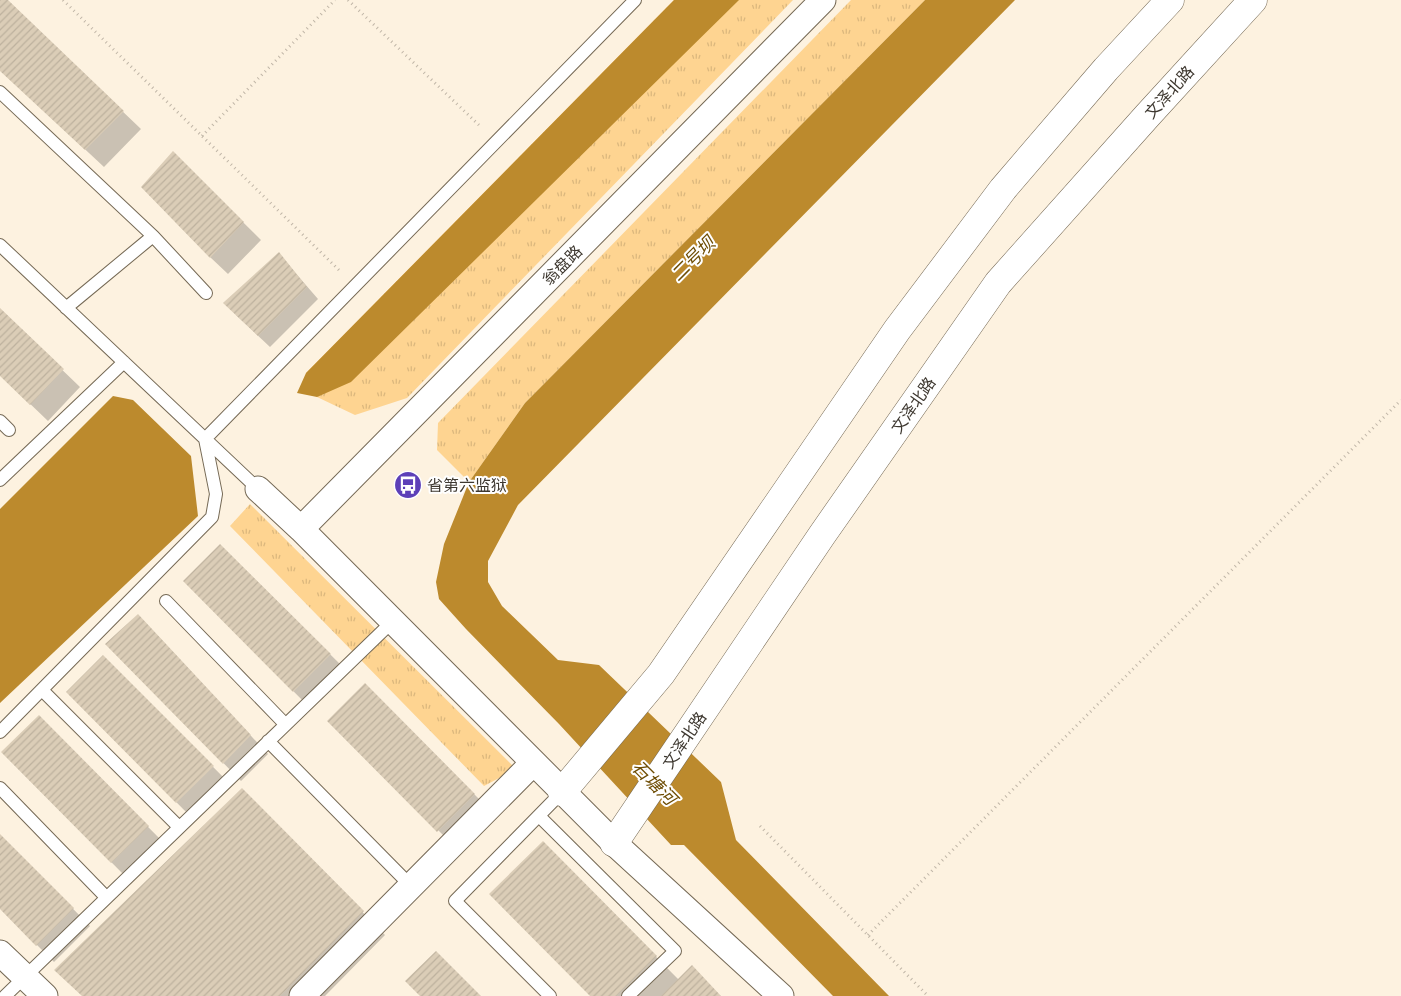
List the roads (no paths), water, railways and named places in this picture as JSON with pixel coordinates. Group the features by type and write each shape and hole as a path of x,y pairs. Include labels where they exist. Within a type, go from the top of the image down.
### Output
{"main road":[{"path":"562,792 661,674 908,314 1003,189 1106,69 1170,0"},
{"name":"文泽北路","path":"614,844 822,535 998,284 1153,109 1253,0"}],"street":[{"name":"翁盘路","path":"301,529 823,0"},
{"path":"258,489 301,529 614,844 782,996"},
{"path":"302,996 533,763"},
{"path":"0,953 45,996"}],"lane":[{"path":"206,439 635,0"},
{"path":"0,92 153,236 206,293"},
{"path":"66,308 153,236"},
{"path":"0,246 258,489"},
{"path":"0,480 124,362"},
{"path":"0,732 212,517 216,494 206,439"},
{"path":"166,601 285,724"},
{"path":"6,996 24,976 393,621"},
{"path":"42,690 179,827"},
{"path":"268,741 411,886"},
{"path":"0,788 106,898"},
{"path":"550,996 455,901 562,792"},
{"path":"539,816 675,951 628,996"}],"water":[{"path":"674,0 739,0 351,382 317,397 297,393 306,373"},
{"path":"925,0 1015,0 518,505 488,561 488,582 502,606 558,660 599,665 721,782 736,840 889,996 833,996 684,845 671,845 559,724 439,599 436,582 444,544 469,482 525,403"},
{"path":"113,396 133,400 191,456 198,516 0,703 0,509"}],"place":[{"name":"省第六监狱","path":"408,485"}],"water label":[{"name":"二号坝","path":"693,259"},
{"name":"石塘河","path":"654,783"}]}
